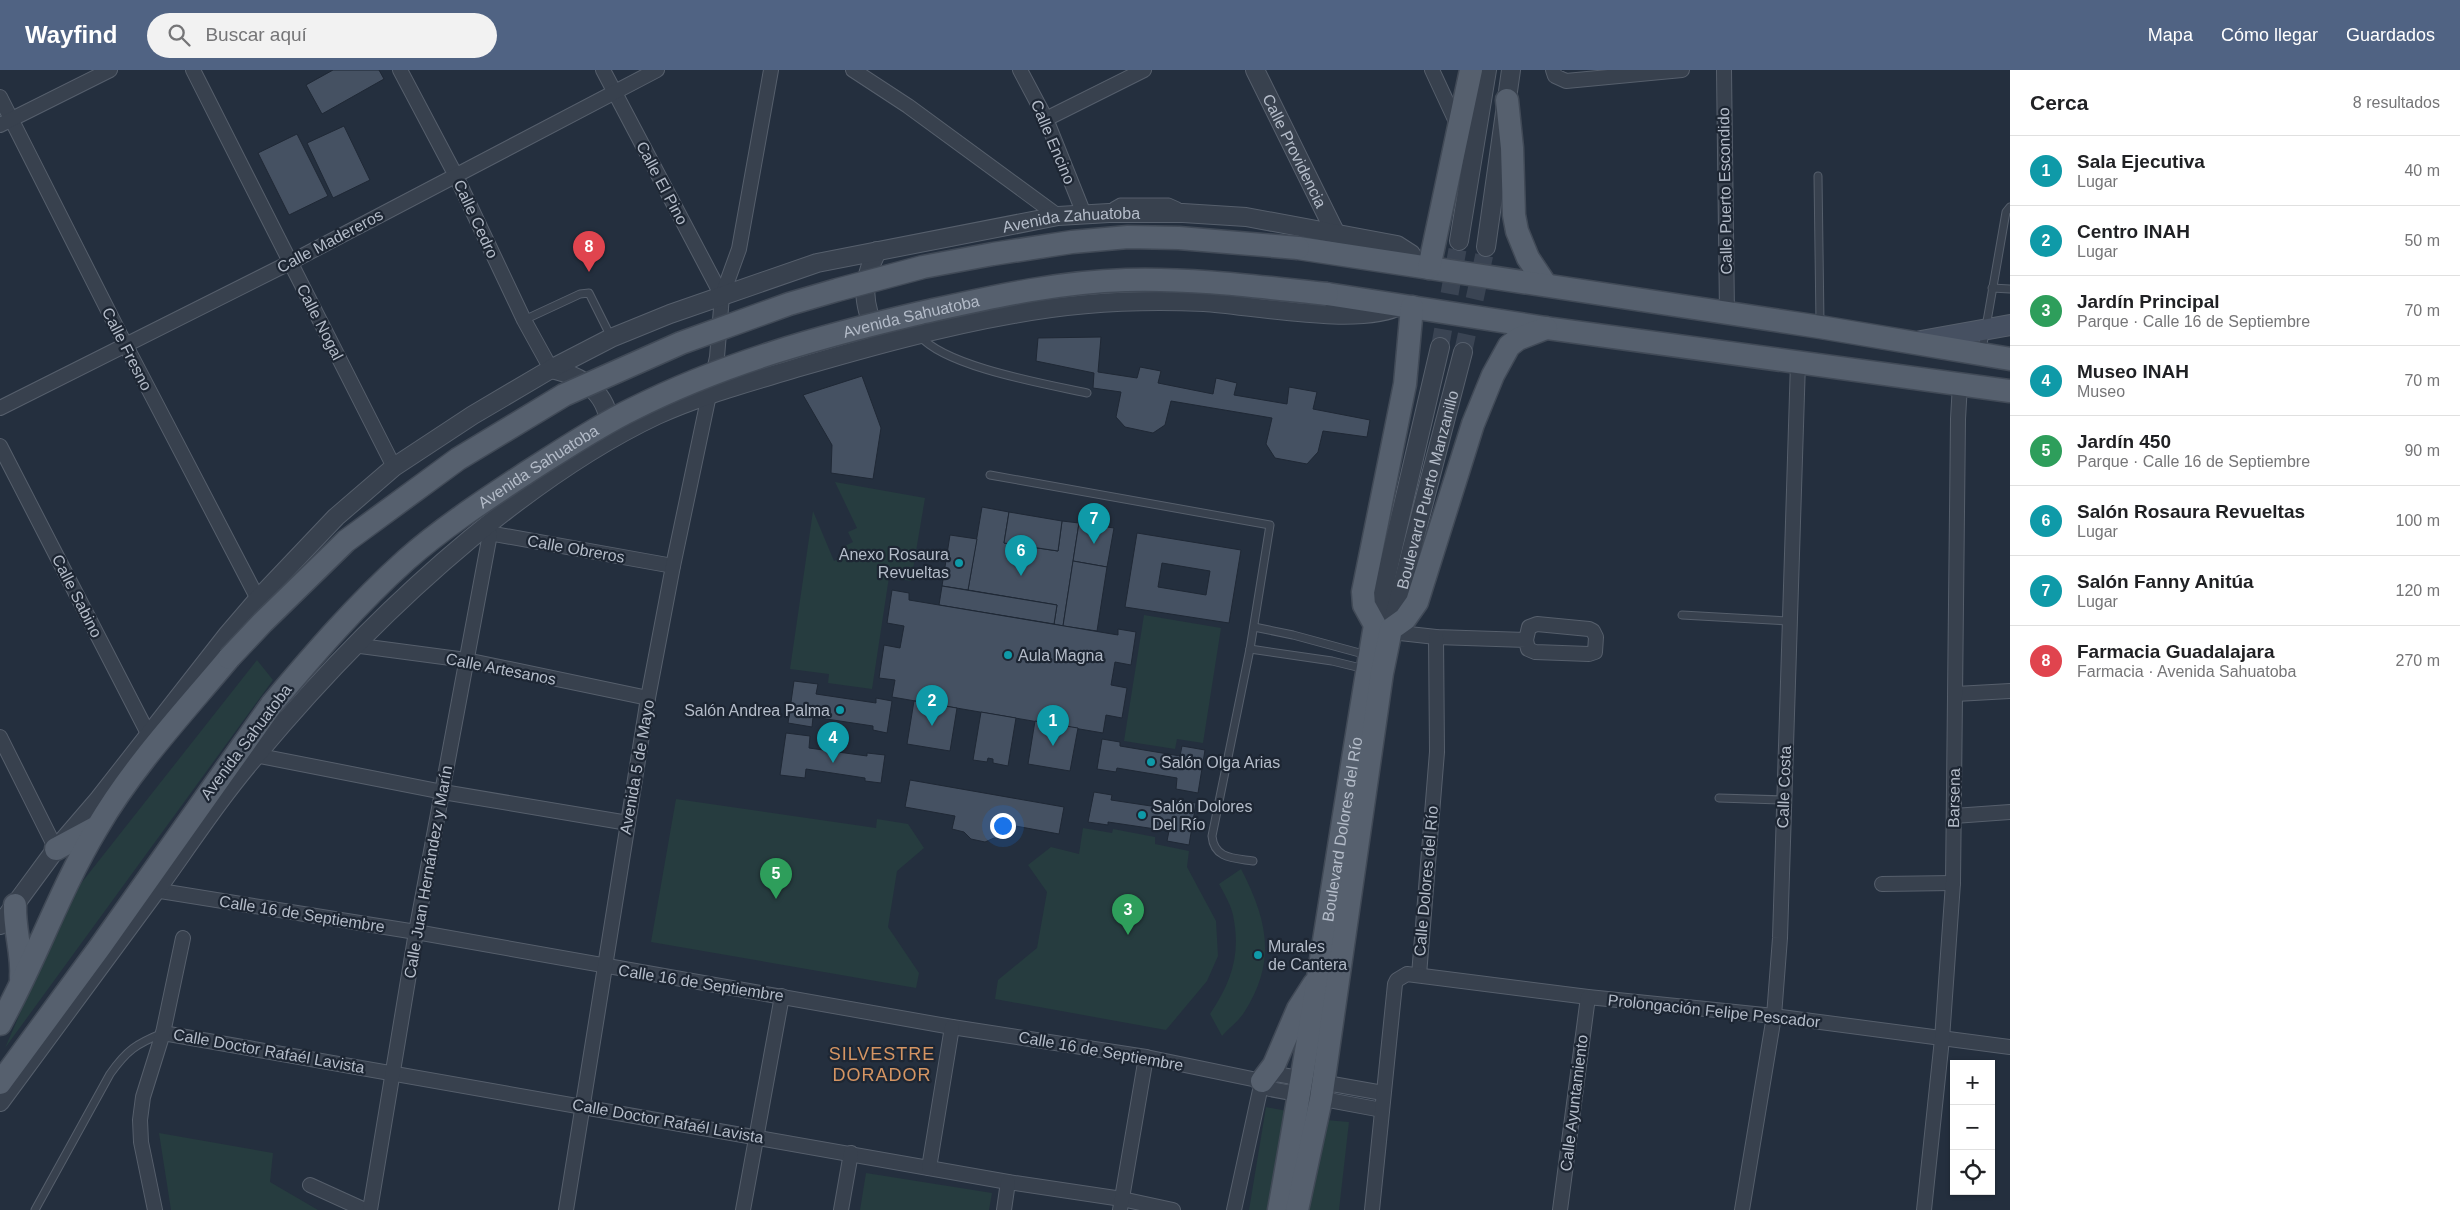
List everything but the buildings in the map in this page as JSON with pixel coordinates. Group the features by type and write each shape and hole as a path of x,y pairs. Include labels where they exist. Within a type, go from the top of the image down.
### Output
{"main road":[{"path":"1424,267 1471,70"},
{"path":"1506,100 1512,148 1514,215 1517,231 1528,258 1546,285"},
{"path":"0,1024 81,856 97,827 152,741 263,622 346,541 458,459 564,395 681,344 789,304 923,267 1001,253 1072,242 1128,237 1179,238 1298,248 1727,312 2010,359"},
{"name":"Avenida Sahuatoba","path":"0,1083 100,947 148,889 272,704 316,651 407,559 488,498 556,454 632,409 695,381 766,354 840,331 1003,295 1123,280 1177,280 1327,294 1546,328 2010,391"},
{"path":"1406,306 1405,384 1363,592 1364,605 1386,629 1405,619 1417,602 1473,424 1503,354 1518,339 1546,328"},
{"path":"1911,342 2010,325"},
{"name":"Boulevard Dolores del Río","path":"1279,1210 1312,1088 1319,976 1354,741 1386,629"},
{"name":"Boulevard Dolores del Río","path":"1297,1210 1312,1088 1376,664"},
{"path":"56,849 97,827"},
{"path":"16,905 14,921 21,962 20,984"},
{"path":"1262,1081 1274,1065 1298,1009 1319,976"}],"street":[{"path":"5,122 110,70"},
{"name":"Calle Nogal","path":"193,70 289,263 394,467"},
{"name":"Calle Cedro","path":"400,70 455,174 524,320 551,369"},
{"name":"Calle El Pino","path":"604,70 722,296"},
{"name":"Calle Madereros","path":"0,408 289,263 455,174 657,70"},
{"path":"0,925 56,849 152,741 258,599 336,517 394,467 551,369 611,338 722,296 739,248 771,70"},
{"path":"853,70 908,106 1058,216"},
{"name":"Calle Encino","path":"1020,70 1046,119 1084,214"},
{"path":"1046,119 1144,70"},
{"name":"Calle Providencia","path":"1255,70 1335,232"},
{"path":"1432,70 1458,126"},
{"path":"1459,241 1487,70"},
{"path":"1486,247 1506,100 1512,70"},
{"path":"1554,73 1566,81 1682,70"},
{"name":"Calle Puerto Escondido","path":"1724,70 1727,312"},
{"name":"Calle Fresno","path":"0,97 5,122 125,344 258,599"},
{"name":"Avenida Zahuatoba","path":"722,296 809,266 1058,216 1084,214 1184,213 1246,218 1335,232 1397,245 1411,254 1424,267"},
{"path":"877,251 867,271 864,290 866,308 880,343"},
{"name":"Avenida 5 de Mayo","path":"566,1210 648,698 673,566 717,357 722,296"},
{"path":"709,396 880,343 1016,314 1087,302 1207,302 1264,309 1363,315 1380,314 1406,306"},
{"name":"Boulevard Puerto Manzanillo","path":"1386,629 1440,347"},
{"name":"Boulevard Puerto Manzanillo","path":"1386,629 1464,352"},
{"name":"Calle Costa","path":"1742,1210 1774,1016 1780,938 1798,362"},
{"path":"551,369 580,379 592,386 603,399 610,424 610,441"},
{"name":"Barsena","path":"1924,1210 1942,1039 1953,883 1958,419 1960,384"},
{"name":"Avenida Sahuatoba","path":"0,1102 148,889 255,755 353,645 442,562 485,533 525,494 610,441 655,416 709,396"},
{"name":"Calle Sabino","path":"0,446 152,741"},
{"name":"Calle Obreros","path":"485,533 673,566"},
{"name":"Calle Juan Hernández y Marín","path":"370,1210 416,932 466,660 485,533"},
{"path":"1537,624 1589,630 1593,631 1596,638 1595,652 1589,654 1535,652 1528,649 1526,640 1529,627 1537,624"},
{"path":"1386,629 1436,637 1526,640"},
{"name":"Calle Dolores del Río","path":"1372,1210 1395,984 1402,976 1407,974 1419,975 1437,752 1436,637"},
{"name":"Calle Artesanos","path":"353,645 466,660 648,698"},
{"path":"1956,694 2010,691"},
{"path":"0,737 56,849"},
{"path":"255,755 443,792 628,823"},
{"path":"1954,816 2010,812"},
{"path":"1882,884 1953,883"},
{"name":"Calle 16 de Septiembre","path":"148,889 416,932 604,967 782,996 952,1027 1146,1057 1262,1081 1276,1074 1312,1088 1382,1110"},
{"path":"155,1210 141,1142 140,1120 143,1097 163,1032 183,938"},
{"name":"Prolongación Felipe Pescador","path":"1419,975 1774,1016 2010,1047"},
{"path":"743,1210 782,996"},
{"name":"Calle Ayuntamiento","path":"1560,1210 1588,996"},
{"path":"928,1168 952,1027"},
{"name":"Calle Doctor Rafaél Lavista","path":"163,1032 851,1153 1121,1204 1173,1210"},
{"path":"1121,1204 1146,1057"},
{"path":"1234,1210 1262,1081"},
{"name":"Calle 16 de Septiembre","path":"1312,1088 1384,1093"},
{"path":"840,1210 851,1153"},
{"path":"1004,1210 1008,1182"},
{"path":"310,1185 365,1210"}],"lane":[{"path":"1818,176 1820,327"},
{"path":"1981,355 2006,212 2010,207"},
{"path":"1992,288 2010,289"},
{"path":"524,320 580,294 589,293 611,338"},
{"path":"918,334 933,349 944,355 1006,374 1087,393"},
{"path":"990,475 1270,524 1250,650 1212,836 1213,845 1223,856 1253,861"},
{"path":"1682,615 1789,621"},
{"path":"1254,627 1293,635 1376,664"},
{"path":"1250,650 1332,661 1376,664"},
{"path":"1719,798 1784,800"},
{"path":"35,1210 110,1074 123,1055 133,1046 163,1032"}],"green space":[{"path":"835,482 925,498 911,581 889,577 872,689 828,683 829,674 790,669 813,511 834,561 848,554 845,546 853,542 848,532 857,528"},
{"path":"1144,615 1221,628 1203,743 1177,739 1175,749 1124,741"},
{"path":"257,660 273,680 5,1048 71,896"},
{"path":"676,799 876,828 877,819 908,824 924,848 897,871 888,927 919,973 916,988 651,942"},
{"path":"1083,828 1112,833 1113,829 1155,837 1155,844 1189,851 1187,867 1216,921 1218,956 1207,981 1166,1030 995,999 998,980 1037,948 1047,892 1028,865 1051,847 1079,854"},
{"path":"1241,869 1250,887 1262,922 1265,957 1262,974 1255,992 1243,1014 1222,1036 1210,1014 1224,990 1233,967 1236,942 1232,911 1219,884"},
{"path":"1266,1107 1287,1111 1268,1210 1249,1210"},
{"path":"1326,1120 1349,1122 1339,1210 1305,1210"},
{"path":"159,1133 273,1153 270,1182 318,1210 171,1210"},
{"path":"866,1173 992,1193 989,1210 860,1210"}],"tunnel":[{"path":"1440,347 1459,241"},
{"path":"1463,352 1486,247"}],"place":[{"name":"Farmacia Guadalajara","path":"589,272"},
{"name":"Salón Fanny Anitúa","path":"1094,544"},
{"name":"Anexo Rosaura Revueltas","path":"959,563"},
{"name":"Salón Rosaura Revueltas","path":"1021,576"},
{"name":"Aula Magna","path":"1008,655"},
{"name":"Salón Andrea Palma","path":"840,710"},
{"name":"Centro INAH","path":"932,726"},
{"name":"Sala Ejecutiva","path":"1053,746"},
{"name":"Salón Olga Arias","path":"1151,762"},
{"name":"Museo INAH","path":"833,763"},
{"name":"Salón Dolores Del Río","path":"1142,815"},
{"name":"Jardín 450","path":"776,899"},
{"name":"Jardín Principal","path":"1128,935"},
{"name":"Murales de Cantera","path":"1258,955"}],"district":[{"name":"SILVESTRE DORADOR","path":"882,1064"}]}
